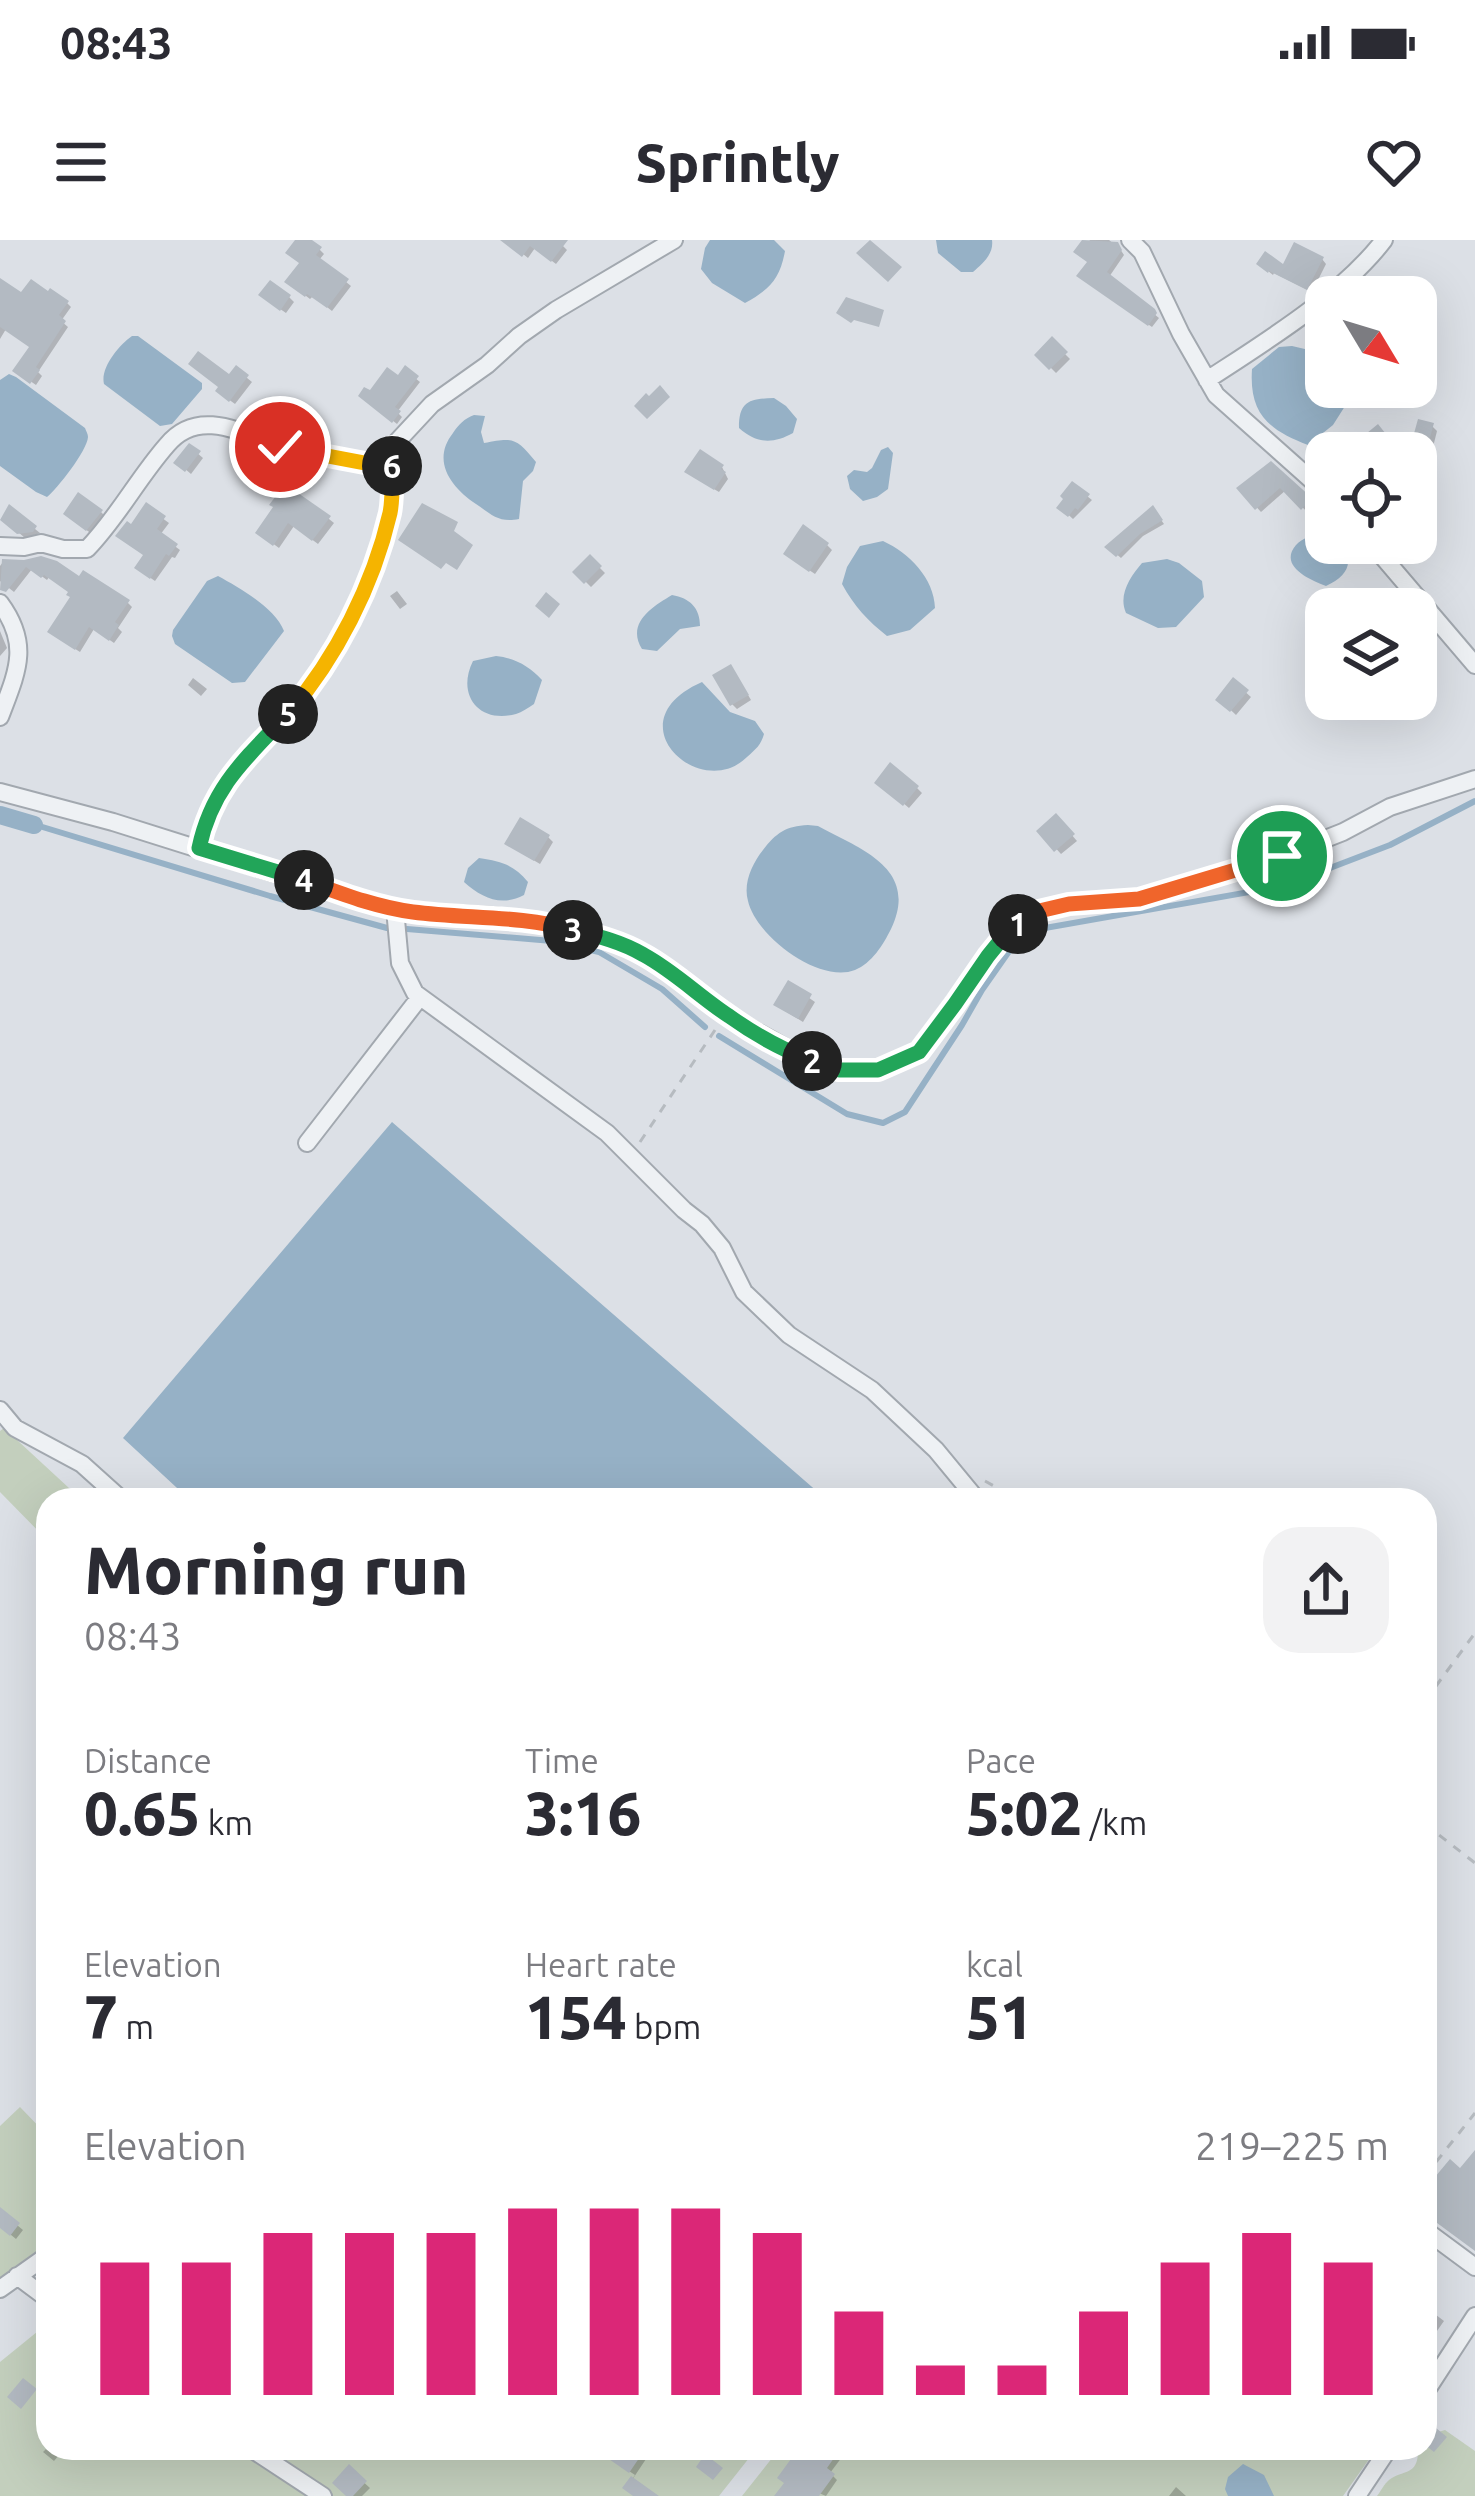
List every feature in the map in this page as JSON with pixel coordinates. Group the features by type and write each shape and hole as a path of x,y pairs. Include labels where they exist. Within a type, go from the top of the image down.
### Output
{"street":[{"path":"0,545 41,543 87,549 170,440 190,428 218,424 280,447 370,464 432,404 519,336 674,240"},
{"path":"1130,240 1142,253 1216,394 1305,474"},
{"path":"1207,380 1316,304 1384,240"},
{"path":"199,848 205,818 235,769 292,710 345,632 391,510 392,447"},
{"path":"1388,564 1475,665"},
{"path":"0,603 20,642 0,717"},
{"path":"0,792 395,909 536,922 612,940 645,955 728,1016 804,1058 839,1070 878,1070 919,1052 1009,930 1035,912 1069,904 1139,899 1282,856 1390,807 1475,779"},
{"path":"395,909 400,963 421,997 566,1101 632,1156 722,1248 744,1292 789,1335 872,1390 936,1450 967,1488"},
{"path":"307,1143 421,997"},
{"path":"0,1410 14,1428 82,1464 109,1488"},
{"path":"1437,2239 1475,2267"},
{"path":"0,2289 36,2263"},
{"path":"17,2276 36,2290"},
{"path":"1437,2374 1475,2315"},
{"path":"268,2460 323,2496"},
{"path":"1358,2496 1381,2460"}],"path":[{"path":"632,1156 728,1016"},
{"path":"1437,1685 1475,1633"},
{"path":"1437,1833 1475,1863"},
{"path":"1437,2161 1475,2113"}],"green space":[{"path":"4,1428 69,1488 36,1488 36,1529 0,1492 0,1431"},
{"path":"20,2107 36,2124 36,2268 0,2293 0,2126"},
{"path":"36,2333 36,2460 748,2460 719,2496 0,2496 0,2362"},
{"path":"1445,2430 1475,2451 1475,2496 1377,2496 1389,2480 1413,2468 1417,2460 1437,2460 1437,2432"},
{"path":"770,2460 1368,2460 1343,2496 742,2496"}],"water":[{"path":"710,240 774,240 785,251 777,276 745,303 712,283 701,269"},
{"path":"936,240 992,240 992,245 973,272 961,272 938,253"},
{"path":"132,336 202,383 172,424 160,426 104,384 112,357"},
{"path":"1279,347 1305,349 1305,408 1344,408 1324,432 1305,432 1305,444 1272,426 1254,397 1252,369"},
{"path":"9,374 85,428 88,435 77,460 47,497 0,466 0,380"},
{"path":"774,398 797,419 793,433 765,441 739,428 747,403"},
{"path":"474,415 485,416 484,443 514,441 536,462 523,481 519,519 491,515 459,490 447,473 447,443 460,424"},
{"path":"888,447 893,453 888,489 863,501 850,489 847,476 854,470 867,472"},
{"path":"1305,540 1305,564 1348,564 1343,574 1326,586 1298,571 1291,553"},
{"path":"883,541 918,568 930,587 935,608 910,630 887,636 862,613 842,584 860,546"},
{"path":"1167,559 1202,581 1204,597 1176,627 1158,628 1126,613 1123,600 1142,563"},
{"path":"218,576 265,607 284,631 245,682 232,683 175,644 172,636 207,581"},
{"path":"672,595 693,605 700,626 680,629 657,651 642,649 639,624"},
{"path":"496,656 521,664 542,680 534,704 516,714 491,715 469,695 473,661"},
{"path":"702,682 730,712 755,721 764,734 753,752 728,769 689,764 673,752 664,735 664,717 676,699"},
{"path":"818,826 881,863 898,890 898,908 888,935 872,958 855,970 824,970 791,954 763,929 748,901 750,874 763,850 782,832"},
{"path":"479,858 518,872 528,882 524,895 500,900 471,888 464,882 468,868"},
{"path":"392,1122 813,1488 177,1488 123,1438"},
{"path":"1243,2464 1264,2475 1274,2496 1228,2496 1228,2477"}],"building":[{"path":"295,240 312,240 322,247 316,255 349,279 327,308 284,282 299,263 285,253"},
{"path":"500,240 568,240 551,262 530,246 522,257"},
{"path":"870,240 902,267 888,282 856,253"},
{"path":"1082,240 1118,242 1122,250 1107,272 1155,309 1148,326 1076,276 1087,262 1073,252"},
{"path":"1294,242 1324,257 1314,276 1305,276 1305,289 1256,264 1265,251 1283,264"},
{"path":"0,278 21,292 31,279 69,301 59,315 66,321 30,384 12,371 29,347 0,327"},
{"path":"270,280 291,295 280,311 258,295"},
{"path":"846,297 884,310 879,327 851,323 836,313"},
{"path":"1052,336 1068,352 1049,370 1034,355"},
{"path":"198,351 229,374 236,365 249,375 229,402 188,364"},
{"path":"405,365 419,376 395,407 401,411 392,423 358,396 364,387 370,390 387,367 398,375"},
{"path":"660,385 670,397 647,419 634,406"},
{"path":"1418,419 1434,423 1432,432 1414,432"},
{"path":"189,443 201,451 185,472 173,463"},
{"path":"700,449 724,465 721,469 726,472 714,490 684,472"},
{"path":"1271,461 1305,492 1305,506 1301,510 1280,488 1255,510 1236,488"},
{"path":"1072,481 1090,494 1068,517 1056,508"},
{"path":"285,484 331,516 312,541 288,523 273,546 255,533"},
{"path":"78,492 103,510 86,531 63,514"},
{"path":"146,502 166,516 157,529 178,544 150,579 134,568 143,555 115,536 127,521 131,524"},
{"path":"422,503 458,522 454,531 473,545 457,570 446,563 441,569 398,540"},
{"path":"9,504 37,526 33,532 17,534 0,520"},
{"path":"1153,505 1163,520 1116,557 1104,547"},
{"path":"803,524 829,543 809,572 783,554"},
{"path":"590,554 602,566 584,584 572,572"},
{"path":"41,556 79,576 83,570 130,600 109,641 89,627 75,650 47,632 70,597 44,575 41,578 26,567 6,592 0,590 2,559"},
{"path":"546,592 560,604 549,618 535,606"},
{"path":"731,664 749,695 730,706 712,675"},
{"path":"1233,677 1249,690 1230,712 1215,700"},
{"path":"890,762 919,786 903,806 874,783"},
{"path":"1056,813 1075,834 1054,852 1036,831"},
{"path":"520,817 550,835 534,861 504,844"},
{"path":"788,980 812,994 798,1019 773,1005"},
{"path":"1475,2150 1475,2251 1437,2223 1437,2175 1450,2159 1460,2168"},
{"path":"0,2207 20,2223 10,2236 0,2228"},
{"path":"23,2378 36,2388 21,2409 7,2397"},
{"path":"1437,2429 1447,2437 1437,2449"},
{"path":"610,2460 638,2460 629,2473"},
{"path":"701,2460 713,2460 723,2468 713,2480 696,2467"},
{"path":"790,2460 833,2460 827,2468 835,2474 819,2496 774,2496 784,2483 777,2478"},
{"path":"349,2464 367,2481 353,2496 346,2496 332,2483"},
{"path":"631,2476 659,2496 633,2496 622,2488"}],"waterway":[{"path":"719,1036 847,1114 883,1123 905,1112 982,990 1028,931 1283,886 1390,845 1475,801"},
{"path":"0,815 34,825"},
{"path":"26,822 387,928"},
{"path":"407,929 552,941 599,952 662,989 705,1027"}],"route":[{"path":"280,447 370,464 392,447 391,510 345,632 292,710 235,769 205,818 199,848 373,904 451,916 493,916 612,940 645,955 728,1016 773,1042 839,1070 878,1070 919,1052 1009,930 1035,912 1069,904 1139,899 1282,856"}]}
